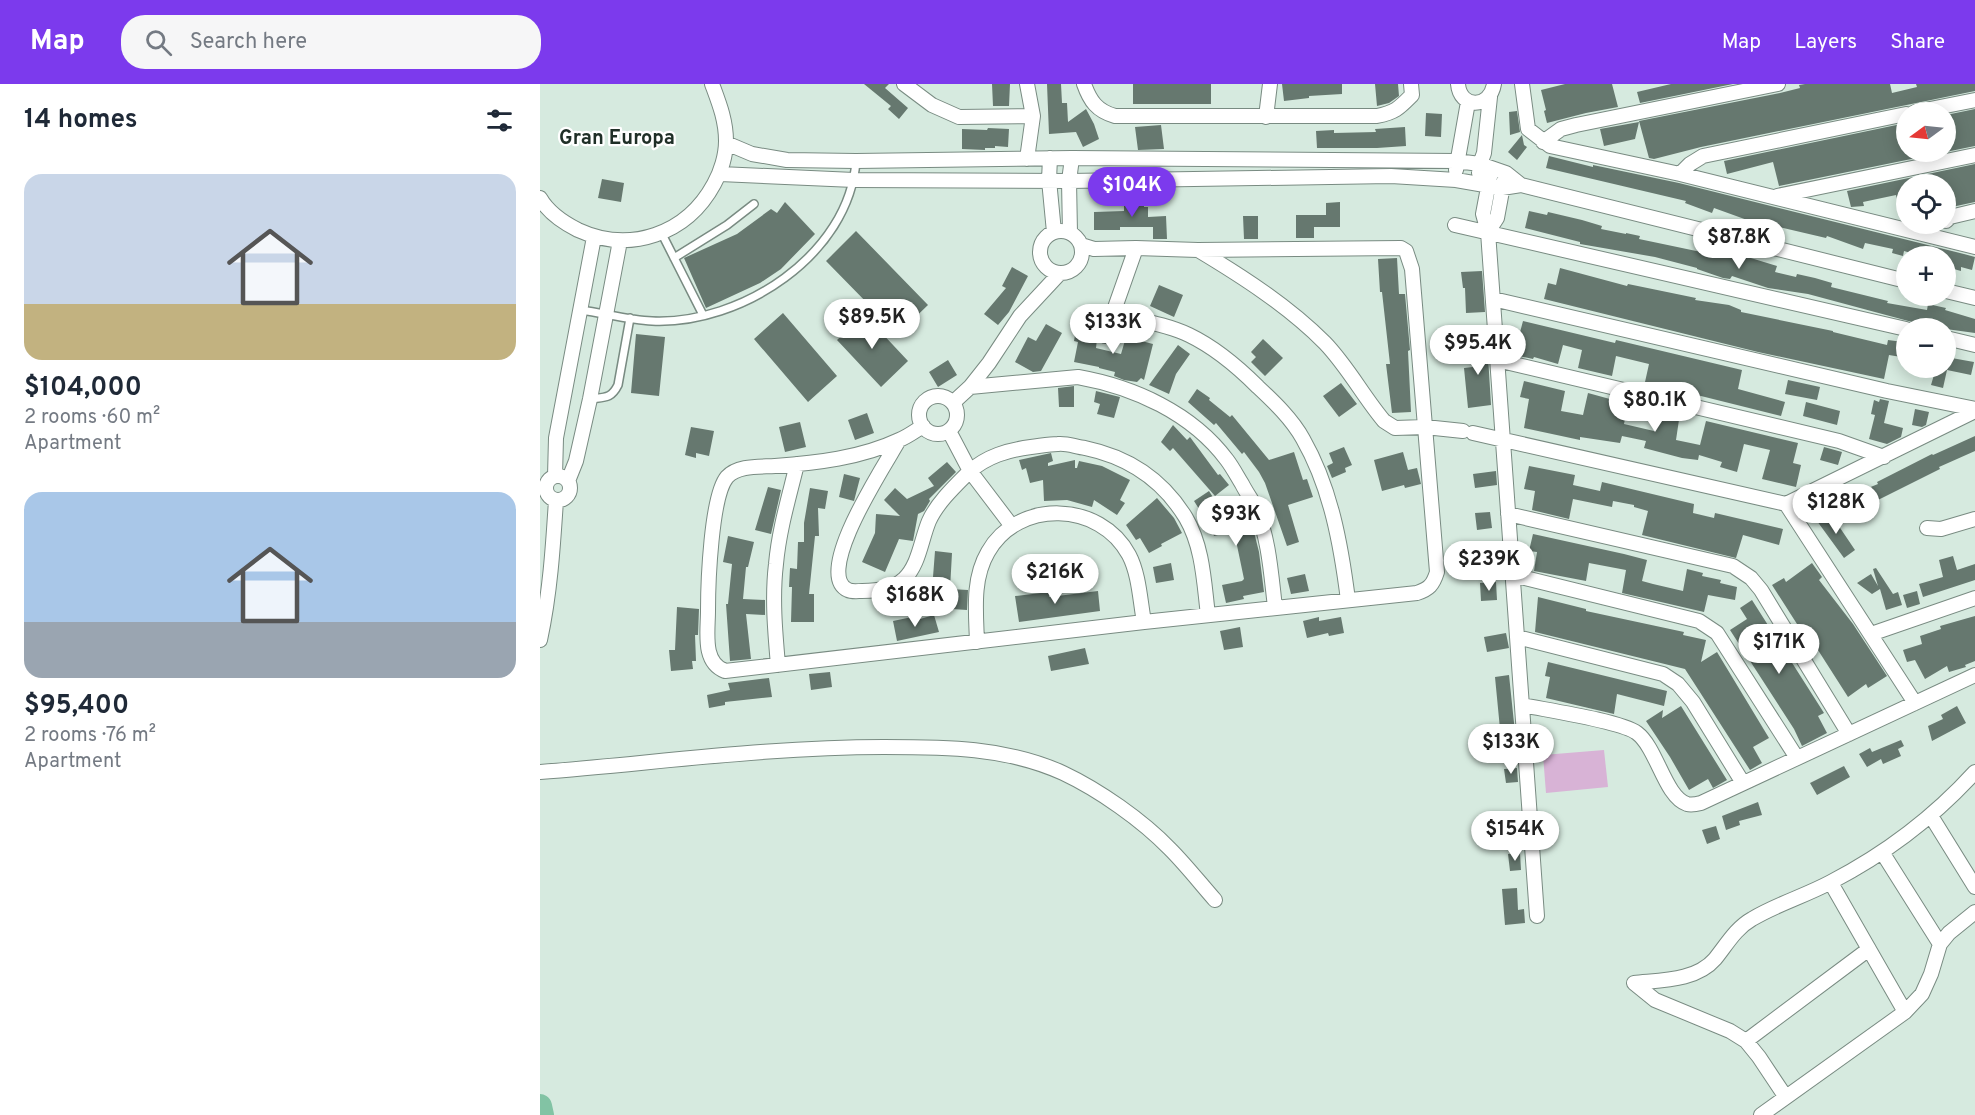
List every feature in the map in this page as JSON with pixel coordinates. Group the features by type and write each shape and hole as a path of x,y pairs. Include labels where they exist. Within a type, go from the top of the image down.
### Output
{"street":[{"path":"540,198 566,224 594,237 620,241 641,240 662,234 687,219 706,199 720,174 726,143 723,112 711,84"},
{"path":"904,84 932,105 959,117 1033,116"},
{"path":"1027,84 1033,116 1027,159"},
{"path":"1084,84 1092,102 1105,113 1115,116 1266,117 1377,116 1393,113 1412,95 1412,84"},
{"path":"1266,117 1270,84"},
{"path":"1458,84 1460,94 1468,102 1479,103 1492,90"},
{"path":"1522,84 1528,129 1543,142 1566,150 1680,174 1975,247"},
{"path":"1543,142 1561,129 1576,125 1778,84"},
{"path":"1492,90 1484,153 1486,166 1482,185 1493,298 1537,916"},
{"path":"1956,104 1975,100"},
{"path":"1456,180 1456,161 1468,102"},
{"path":"1680,174 1703,156 1896,116"},
{"path":"726,143 752,154 787,160 1072,158 1456,161 1486,166 1506,173 1521,185"},
{"path":"1774,197 1975,155"},
{"path":"1050,158 1049,180 1054,232"},
{"path":"923,426 900,440 857,455 798,464 753,467 738,470 729,475 722,485 711,545 708,586 708,646 711,660 716,668 726,671 1275,607 1417,593 1427,590 1433,583 1437,572 1412,269 1406,251 1401,248 1094,249 1081,245 1070,233 1069,181 1072,158"},
{"path":"1488,232 1497,218 1506,173"},
{"path":"720,174 855,180 1069,181 1391,176 1456,180 1502,188 1521,185 1896,279"},
{"path":"1956,216 1975,212"},
{"path":"1455,225 1896,327"},
{"path":"1070,233 1054,232 1044,241 1041,254 1047,267 1060,273 1078,265 1081,259 1081,245"},
{"path":"553,478 556,438 594,237"},
{"path":"540,640 551,567 547,481 576,460 620,241"},
{"path":"1105,336 1136,248"},
{"path":"1198,250 1242,277 1295,315 1326,344 1384,421 1395,428 1425,427 1468,432 1786,504 1975,410"},
{"path":"954,404 989,363 1020,316 1060,273"},
{"path":"1956,293 1975,298"},
{"path":"1493,298 1975,410"},
{"path":"1114,314 1189,335 1239,367 1275,403 1302,437 1332,509 1342,555 1348,600"},
{"path":"1956,340 1975,345"},
{"path":"1497,360 1839,441 1884,457"},
{"path":"970,387 1078,377 1118,386 1159,403 1198,429 1227,460 1256,508 1269,556 1275,607"},
{"path":"942,396 954,404 957,418 949,431 935,434 923,426 919,412 927,399 942,396"},
{"path":"949,431 970,471 1011,525"},
{"path":"900,440 848,533 839,561 838,577 848,590 874,591 903,581 912,570 930,519 950,492 970,471 988,458 1017,449 1060,443 1107,453 1137,468 1168,493 1186,519 1196,540 1203,570 1208,615"},
{"path":"778,665 774,617 776,563 784,517 798,464"},
{"path":"549,498 565,499 570,490 553,478"},
{"path":"1786,504 1915,704"},
{"path":"978,642 975,610 978,578 988,551 1011,525 1039,514 1065,512 1088,518 1110,531 1129,555 1138,585 1144,622"},
{"path":"1508,514 1732,566 1751,578 1761,590 1849,734"},
{"path":"1927,528 1941,529 1975,519"},
{"path":"1513,575 1699,621 1710,626 1727,646 1797,758"},
{"path":"1871,634 1975,598"},
{"path":"1517,637 1663,674 1678,684 1692,702 1743,783"},
{"path":"1522,705 1620,726 1638,734 1652,753 1672,791 1687,804 1701,803 1975,675"},
{"path":"540,772 707,755 845,747 948,747 1005,753 1062,773 1124,810 1170,848 1215,900"},
{"path":"1785,1096 1746,1041 1730,1031 1655,1000 1634,983 1683,977 1699,971 1713,961 1739,928 1752,919 1831,882 1882,852 1931,816 1973,778"},
{"path":"1931,816 1975,887"},
{"path":"1882,852 1940,944"},
{"path":"1831,882 1905,1012"},
{"path":"1761,1115 1905,1012 1922,994 1940,944 1949,933 1975,912"},
{"path":"1746,1041 1869,949"}],"lane":[{"path":"580,310 653,321 704,315 736,306 766,291 808,258 828,234 844,207 855,180 856,161"},
{"path":"674,258 754,204"},
{"path":"662,234 704,315"},
{"path":"590,399 614,394 618,385 630,318"}],"shaded area":[{"path":"1076,557 1077,570 1029,574 1028,561"},
{"path":"1604,750 1608,787 1546,793 1543,755"}],"building":[{"path":"864,84 889,84 885,88 908,108 899,119 888,109 891,106"},
{"path":"992,84 1010,84 1009,106 993,106"},
{"path":"1047,84 1061,84 1062,103 1067,103 1068,122 1086,109 1099,139 1083,147 1076,132 1049,134"},
{"path":"1133,84 1211,84 1211,104 1133,104"},
{"path":"1282,84 1342,84 1342,94 1309,96 1309,98 1284,101"},
{"path":"1375,84 1398,84 1399,96 1389,103 1377,106"},
{"path":"1565,84 1612,84 1618,107 1547,123 1541,90"},
{"path":"1671,84 1733,84 1640,103 1637,92"},
{"path":"1890,84 1892,93 1917,87 1916,84 1975,84 1975,91 1921,102 1896,102 1896,107 1701,147 1654,159 1649,158 1639,121 1780,93 1800,88 1799,85"},
{"path":"1975,109 1975,146 1956,150 1956,113"},
{"path":"1517,111 1520,132 1510,135 1509,112"},
{"path":"1426,113 1442,114 1441,137 1425,136"},
{"path":"1639,122 1635,139 1604,146 1600,129"},
{"path":"1161,125 1164,149 1138,150 1135,127"},
{"path":"1896,125 1897,162 1779,186 1773,162 1727,174 1724,161"},
{"path":"1405,127 1406,146 1317,148 1316,131 1376,132 1375,129"},
{"path":"988,128 1009,129 1008,147 995,146 995,148 985,148 985,150 962,149 962,129 987,130"},
{"path":"1522,135 1524,145 1527,147 1517,160 1508,152"},
{"path":"1549,156 1593,167 1593,165 1679,183 1932,246 1896,246 1896,254 1892,253 1893,249 1865,243 1863,249 1827,236 1826,238 1750,221 1714,208 1712,213 1685,203 1686,201 1546,168"},
{"path":"1975,164 1975,202 1956,206 1956,174 1928,174"},
{"path":"602,179 624,183 621,202 598,198"},
{"path":"1896,181 1896,195 1863,202 1864,206 1851,207 1847,191"},
{"path":"1128,193 1144,193 1144,207 1148,207 1148,217 1166,216 1167,239 1153,239 1153,227 1094,230 1094,212 1124,211 1124,200 1128,200"},
{"path":"785,202 815,234 781,269 760,283 706,308 684,258 737,234 771,209 777,213"},
{"path":"1340,202 1340,227 1314,227 1314,238 1296,238 1296,215 1326,215 1326,203"},
{"path":"1529,211 1547,215 1548,212 1602,226 1601,229 1640,236 1639,239 1701,252 1702,244 1777,266 1775,272 1796,277 1797,274 1815,278 1832,283 1831,287 1888,301 1887,303 1896,306 1927,310 1928,306 1946,308 1945,310 1975,319 1975,333 1956,330 1956,318 1897,318 1808,294 1768,288 1732,276 1730,279 1723,278 1697,268 1655,257 1580,244 1580,242 1525,228"},
{"path":"1243,216 1258,216 1258,239 1244,239"},
{"path":"856,231 928,305 901,331 873,309 826,261"},
{"path":"1956,252 1975,257 1972,270 1961,267 1961,271 1956,270"},
{"path":"1397,258 1399,294 1405,294 1410,350 1408,351 1411,412 1392,413 1386,364 1390,364 1378,259"},
{"path":"1012,267 1028,276 1009,312 998,325 984,314 1006,288 1002,286"},
{"path":"1560,268 1627,286 1628,284 1696,298 1695,300 1729,305 1741,312 1887,345 1888,340 1896,341 1896,356 1889,355 1884,379 1758,352 1544,299 1548,283 1556,285"},
{"path":"1482,271 1485,312 1466,313 1465,288 1463,288 1461,272"},
{"path":"1159,285 1183,295 1174,317 1150,306"},
{"path":"783,313 837,376 808,402 754,339"},
{"path":"864,314 908,361 881,387 837,340"},
{"path":"1523,321 1742,370 1738,389 1785,402 1781,416 1645,382 1649,364 1616,356 1612,376 1578,368 1582,350 1563,345 1558,364 1534,357 1533,359 1514,355"},
{"path":"1046,324 1062,333 1041,371 1033,372 1015,362 1028,337 1036,341"},
{"path":"1077,324 1098,330 1096,348 1121,354 1126,337 1153,344 1144,380 1141,378 1137,382 1124,380 1114,376 1115,372 1074,362 1078,342 1074,341"},
{"path":"636,334 665,337 659,396 631,393"},
{"path":"1263,339 1283,358 1265,376 1251,362 1256,357 1251,352"},
{"path":"1487,340 1491,405 1468,408 1464,368 1473,367 1470,341"},
{"path":"1178,345 1190,354 1176,374 1169,394 1149,385"},
{"path":"1956,359 1974,362 1971,375 1956,372"},
{"path":"948,360 957,375 938,387 929,372"},
{"path":"1933,378 1945,378 1943,388 1931,385"},
{"path":"1788,380 1820,387 1817,400 1785,394"},
{"path":"1524,381 1565,391 1561,411 1583,415 1588,393 1628,404 1624,424 1654,431 1657,410 1680,413 1676,440 1700,445 1706,421 1798,443 1793,463 1801,465 1796,487 1762,479 1770,450 1744,444 1737,472 1720,467 1722,462 1699,455 1698,460 1682,458 1644,448 1646,441 1622,436 1620,443 1580,437 1580,440 1524,428 1529,399 1520,397"},
{"path":"1341,383 1357,404 1339,417 1323,396"},
{"path":"1074,386 1074,407 1059,407 1058,388"},
{"path":"1197,389 1230,417 1232,415 1269,460 1294,452 1303,480 1307,479 1313,497 1288,505 1299,542 1287,546 1265,483 1244,452 1242,454 1216,423 1214,425 1188,402"},
{"path":"1096,391 1120,397 1114,418 1097,414 1100,404 1094,402"},
{"path":"1880,399 1889,401 1884,423 1903,428 1901,437 1887,444 1869,439 1875,415 1871,414 1874,400 1879,402"},
{"path":"1806,402 1840,411 1837,425 1803,416"},
{"path":"1915,409 1929,412 1926,425 1922,427 1912,425"},
{"path":"867,413 874,433 855,440 848,420"},
{"path":"800,422 806,447 785,452 779,427"},
{"path":"1173,425 1187,440 1190,437 1218,475 1220,474 1229,485 1215,496 1173,448 1170,451 1161,442"},
{"path":"691,427 714,431 709,456 696,453 696,458 685,455"},
{"path":"1975,436 1975,451 1939,467 1940,469 1882,498 1853,510 1846,497 1878,484 1877,482 1932,454"},
{"path":"1344,447 1352,465 1345,468 1346,472 1332,478 1327,466 1333,463 1329,453"},
{"path":"1824,447 1842,452 1838,465 1820,460"},
{"path":"1403,452 1408,470 1417,468 1421,484 1405,488 1404,485 1382,491 1374,460"},
{"path":"1051,453 1053,461 1048,463 1048,466 1075,460 1075,468 1079,461 1102,466 1130,480 1120,500 1125,503 1117,515 1094,500 1092,507 1067,500 1044,501 1043,480 1030,483 1026,468 1022,470 1019,460"},
{"path":"947,462 956,472 929,499 924,511 918,514 913,541 899,539 885,572 862,562 875,533 876,514 900,516 884,500 895,488 907,499 934,486 928,478"},
{"path":"1529,466 1575,475 1573,485 1600,491 1602,482 1694,504 1693,513 1714,518 1715,513 1783,529 1779,545 1743,535 1736,558 1642,535 1648,511 1634,507 1634,505 1613,501 1612,507 1573,499 1569,519 1532,510 1535,491 1524,489"},
{"path":"1496,471 1497,485 1475,488 1473,474"},
{"path":"844,474 860,478 854,501 839,497"},
{"path":"768,487 781,490 771,534 755,530"},
{"path":"810,488 828,491 825,509 818,508 819,536 815,536 809,594 814,594 814,622 791,622 790,568 797,569 798,542 804,542 804,523"},
{"path":"1209,491 1225,516 1245,510 1259,552 1264,592 1243,596 1244,599 1226,603 1222,585 1244,579 1234,531 1214,536 1194,501"},
{"path":"1157,498 1174,518 1182,533 1149,553 1140,538 1136,540 1126,525"},
{"path":"1490,512 1492,528 1477,530 1475,513"},
{"path":"1830,513 1855,550 1844,558 1817,521"},
{"path":"1533,534 1647,560 1642,581 1683,591 1687,569 1703,573 1702,576 1721,580 1720,583 1737,587 1735,600 1708,595 1704,612 1622,593 1626,570 1589,563 1586,581 1534,571 1537,552 1529,551"},
{"path":"728,536 754,542 748,567 746,567 743,599 765,600 765,615 746,614 751,659 730,661 726,604 728,604 732,564 723,562"},
{"path":"1471,549 1472,574 1455,575 1454,550"},
{"path":"935,551 952,553 950,589 968,590 967,610 937,608 929,578 933,577"},
{"path":"1953,556 1957,570 1975,564 1975,580 1923,597 1919,584 1943,577 1939,560"},
{"path":"1171,563 1174,580 1156,583 1153,567"},
{"path":"1812,563 1822,577 1819,580 1853,624 1887,676 1868,688 1866,684 1848,697 1809,636 1805,639 1772,585 1784,578 1786,582"},
{"path":"1876,568 1893,594 1898,592 1902,605 1886,610 1880,589 1872,594 1857,583 1871,574 1878,586 1873,569"},
{"path":"1305,574 1309,591 1291,594 1287,578"},
{"path":"1496,582 1497,600 1481,601 1480,583"},
{"path":"1098,591 1100,611 1019,622 1015,596 1049,592 1049,597"},
{"path":"1917,591 1920,604 1907,608 1903,595"},
{"path":"1538,597 1586,609 1586,611 1684,632 1683,635 1706,640 1701,662 1717,652 1769,738 1753,747 1762,763 1750,770 1685,669 1535,632"},
{"path":"1752,600 1824,713 1818,716 1827,733 1802,746 1794,729 1730,630 1747,619 1740,608"},
{"path":"677,607 699,609 698,635 695,635 696,661 692,661 693,669 671,671 669,650 675,650"},
{"path":"934,615 939,632 897,641 893,621 912,617 913,621"},
{"path":"1975,616 1975,661 1965,665 1966,667 1949,672 1947,666 1925,679 1915,660 1907,662 1903,650 1922,644 1920,636 1941,629 1940,626"},
{"path":"1319,617 1319,621 1341,617 1344,633 1329,636 1328,633 1307,638 1303,621"},
{"path":"1240,627 1243,647 1224,650 1220,631"},
{"path":"1506,633 1509,648 1487,652 1484,637"},
{"path":"1085,648 1089,664 1051,671 1048,656"},
{"path":"1548,662 1667,691 1664,706 1617,694 1614,714 1546,698 1550,677 1545,676"},
{"path":"830,672 832,687 811,690 809,674"},
{"path":"1509,675 1516,742 1493,744 1492,729 1500,729 1495,677"},
{"path":"769,678 772,697 725,702 725,705 709,708 707,695 730,690 728,683"},
{"path":"1681,706 1727,780 1713,788 1708,779 1689,790 1646,721 1663,710 1662,718"},
{"path":"1957,706 1966,723 1932,741 1928,726 1943,719 1941,715"},
{"path":"1901,740 1904,746 1898,749 1901,756 1883,764 1881,759 1867,767 1859,754 1870,748 1872,752"},
{"path":"1844,766 1850,777 1817,795 1810,783"},
{"path":"1517,768 1518,782 1506,783 1504,769"},
{"path":"1758,802 1762,815 1739,821 1740,825 1726,830 1722,816"},
{"path":"1716,826 1720,839 1707,844 1702,830"},
{"path":"1520,853 1521,870 1510,871 1508,854"},
{"path":"1517,888 1518,910 1524,909 1525,923 1505,925 1502,889"}],"waterway":[{"path":"540,1106 542,1115"}],"district":[{"name":"Gran Europa","path":"617,137"}]}
